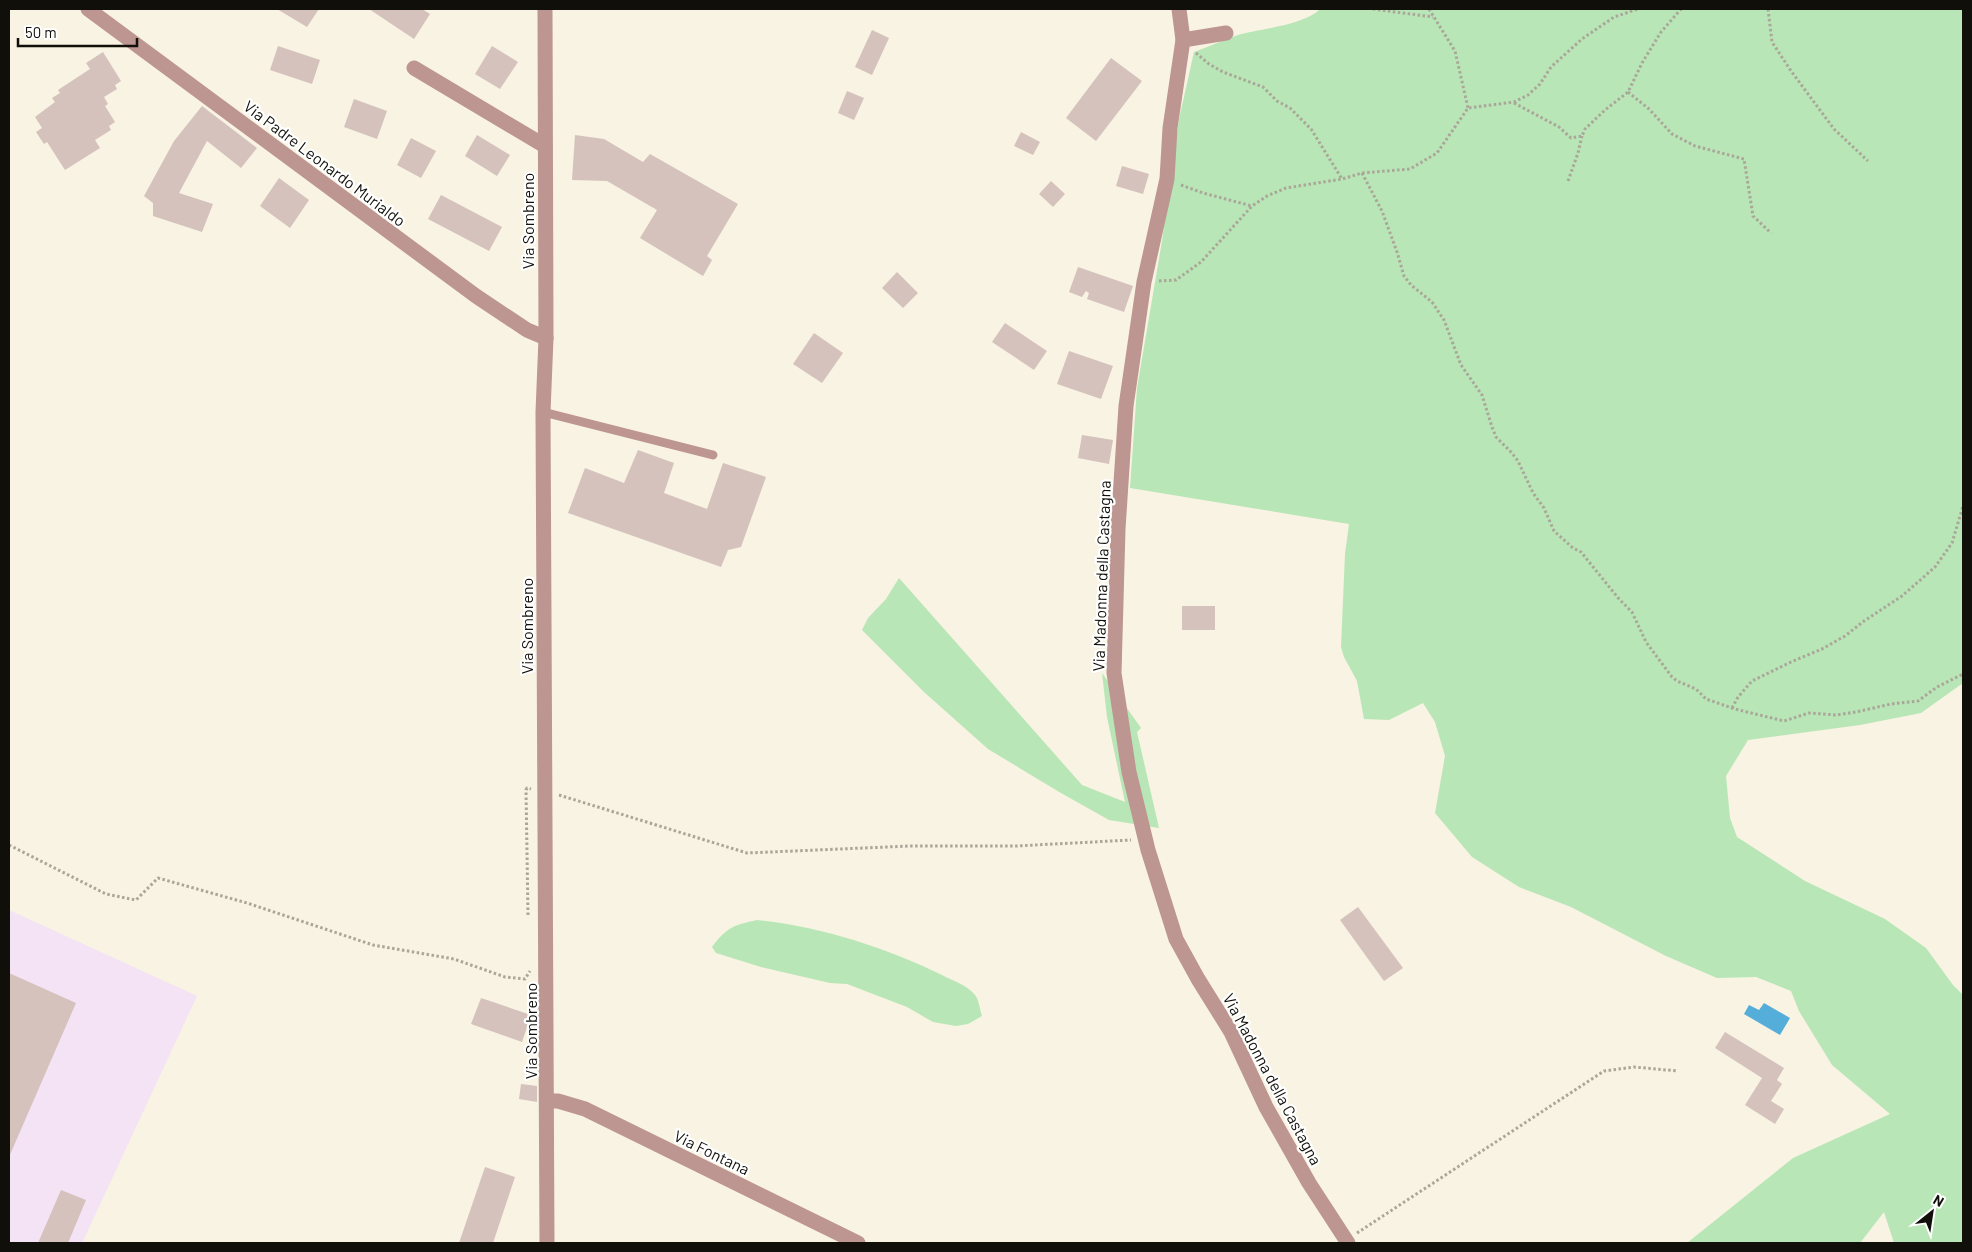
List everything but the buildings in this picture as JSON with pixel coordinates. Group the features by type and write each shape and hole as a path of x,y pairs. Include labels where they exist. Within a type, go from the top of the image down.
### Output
{"street":[{"name":"Via Padre Leonardo Murialdo","path":"88,9 476,296 527,330 546,338"},
{"name":"Via Sombreno","path":"545,9 546,338 543,412 547,1243"},
{"name":"Via Madonna della Castagna","path":"1179,9 1182,46 1170,128 1167,179 1144,282 1126,406 1118,529 1114,673 1129,772 1148,850 1176,939 1231,1032 1266,1107 1309,1183 1347,1242"},
{"path":"1182,46 1226,33"},
{"path":"414,68 545,146"},
{"name":"Via Fontana","path":"547,1101 558,1101 585,1109 858,1243"}],"lane":[{"path":"543,412 713,455"}],"path":[{"path":"1373,9 1434,17"},
{"path":"1144,282 1176,280 1201,262 1252,206 1286,188 1342,179 1362,173 1410,169 1437,153 1468,108 1455,52 1429,9"},
{"path":"1468,108 1514,102 1528,95 1540,84 1551,67 1582,39 1614,17 1638,9"},
{"path":"1568,181 1585,129 1628,92 1642,63 1661,32 1681,9"},
{"path":"1768,9 1772,42 1791,71 1834,129 1868,161"},
{"path":"1182,46 1197,53 1209,64 1223,72 1263,86 1277,101 1290,108 1311,129 1342,179"},
{"path":"1628,92 1643,103 1672,134 1695,146 1744,159 1753,216 1771,233"},
{"path":"1514,102 1559,127 1572,138 1582,136"},
{"path":"1362,173 1382,211 1404,276 1411,285 1432,302 1444,320 1461,366 1482,395 1496,437 1518,461 1533,493 1544,508 1554,531 1573,548 1581,552 1632,612 1646,642 1672,677 1696,689 1706,699 1732,708 1784,721 1809,713 1836,715 1891,704 1918,701 1937,687 1963,674"},
{"path":"1167,179 1203,193 1252,206"},
{"path":"1732,708 1738,697 1752,681 1822,649 1845,636 1864,620 1902,596 1935,566 1952,543 1963,506"},
{"path":"1347,1242 1604,1071 1634,1067 1678,1071"}],"shaded area":[{"path":"9,910 197,996 82,1243 9,1243"}],"green space":[{"path":"1320,9 1963,9 1963,683 1921,713 1860,725 1748,740 1726,776 1730,818 1737,837 1805,881 1885,919 1926,948 1953,985 1963,995 1963,1243 1894,1243 1884,1212 1860,1243 1687,1243 1793,1158 1890,1114 1832,1065 1799,1011 1791,991 1756,977 1717,978 1666,956 1571,907 1519,887 1472,857 1435,813 1445,756 1435,722 1423,703 1389,720 1364,719 1357,681 1344,657 1341,647 1345,554 1349,524 1130,488 1137,388 1162,241 1179,119 1194,52 1238,35 1293,23 1304,19"},
{"path":"899,578 1082,785 1125,802 1107,717 1102,673 1141,728 1137,732 1159,828 1109,820 1061,793 988,749 924,692 862,630 868,618 886,599"},
{"path":"757,920 829,933 875,947 920,965 968,988 978,1000 982,1016 968,1024 956,1026 933,1022 907,1007 847,984 830,983 761,967 716,953 712,947 722,935 737,925"}],"water":[{"path":"1764,1003 1790,1018 1780,1035 1744,1014 1749,1005 1759,1010"}]}
